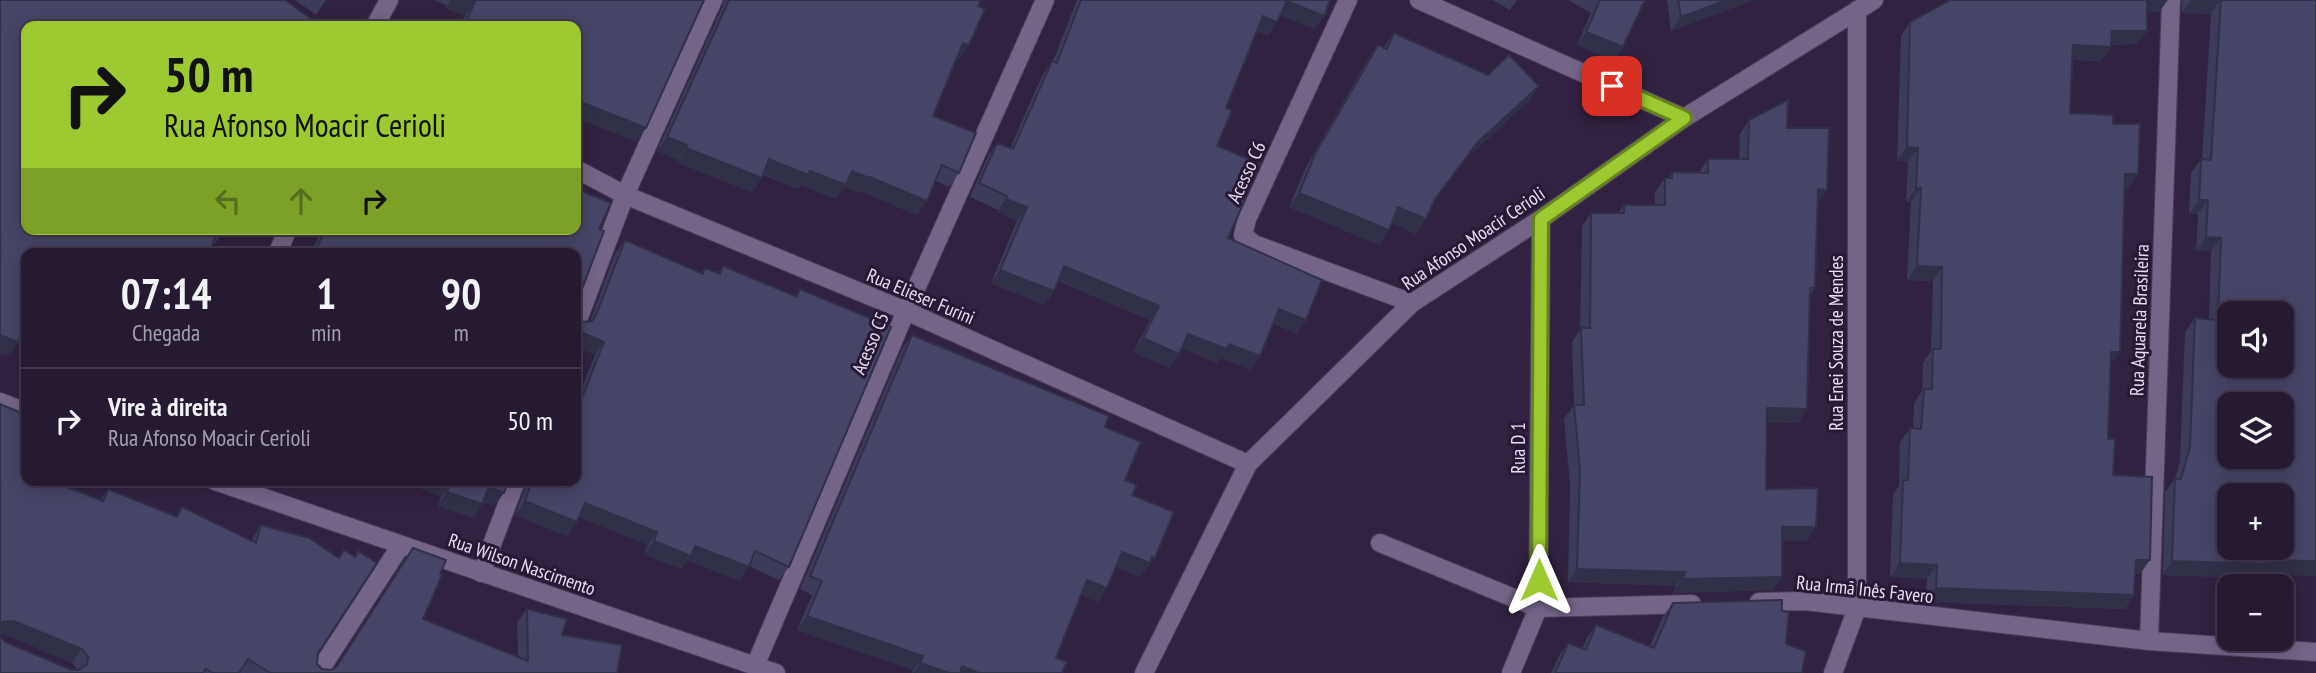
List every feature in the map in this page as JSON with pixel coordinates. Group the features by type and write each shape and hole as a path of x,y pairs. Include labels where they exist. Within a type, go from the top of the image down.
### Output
{"street":[{"path":"378,21 389,0"},
{"path":"581,311 625,195 713,0"},
{"name":"Acesso C5","path":"755,666 906,311 1045,0"},
{"name":"Acesso C6","path":"1348,0 1247,219 1244,235 1254,244 1412,303"},
{"path":"1419,0 1684,118"},
{"name":"Rua Afonso Moacir Cerioli","path":"1144,673 1248,464 1412,303 1541,219 1684,118 1874,0"},
{"name":"Rua Aquarela Brasileira","path":"2149,641 2171,0"},
{"name":"Rua Enei Souza de Mendes","path":"1833,673 1857,608 1857,9"},
{"name":"Rua Elieser Furini","path":"581,172 625,195 906,311 1248,464"},
{"name":"Rua D 1","path":"1511,673 1538,608 1541,219"},
{"path":"0,402 21,410"},
{"name":"Rua Wilson Nascimento","path":"230,486 776,673"},
{"path":"481,573 514,486"},
{"path":"1380,543 1538,608 1712,604"},
{"path":"318,673 401,545"},
{"name":"Rua Irmã Inês Favero","path":"1739,603 1805,601 2149,641 2316,652"}],"building":[{"path":"0,0 285,0 314,21 21,21 21,235 217,235 211,248 21,248 21,335 18,342 0,335"},
{"path":"471,0 704,0 646,128 581,102 581,21 466,21 475,2"},
{"path":"729,0 981,0 978,6 985,9 969,45 963,43 933,116 976,133 959,173 942,165 927,201 852,171 846,185 810,171 808,175 769,159 762,178 686,148 687,145 667,137"},
{"path":"1081,0 1330,0 1324,16 1287,1 1277,22 1263,16 1226,108 1232,110 1217,146 1261,164 1228,238 1322,280 1306,320 1279,309 1260,356 1229,344 1227,349 1188,334 1179,354 1143,338 1159,306 1064,266 1054,291 1000,270 1027,207 1006,199 1007,196 979,183 997,143 1013,149 1052,61 1057,63"},
{"path":"1600,0 1645,0 1623,47 1586,32"},
{"path":"1678,0 1727,0 1681,17"},
{"path":"1950,0 2147,0 2147,31 2112,31 2111,47 2073,45 2070,113 2113,115 2113,124 2140,124 2138,174 2125,174 2120,352 2111,352 2108,439 2115,439 2113,475 2152,477 2150,560 2136,560 2134,595 1936,588 1937,565 1900,563 1903,480 1908,480 1910,428 1921,429 1924,389 1932,389 1933,349 1941,349 1942,267 1917,266 1921,188 1916,188 1918,148 1907,147 1910,22"},
{"path":"2221,0 2316,0 2316,561 2267,560 2267,564 2172,561 2175,479 2181,479 2190,447 2195,318 2217,320 2217,378 2294,378 2294,301 2219,301 2221,238 2206,237 2208,200 2199,200 2201,159 2211,160"},
{"path":"1394,33 1488,75 1509,55 1539,86 1477,143 1435,199 1426,219 1398,207 1389,230 1299,193 1315,154 1378,45 1387,49"},
{"path":"1788,100 1787,128 1829,128 1827,190 1818,189 1815,288 1810,288 1807,409 1767,408 1766,489 1818,488 1816,527 1782,527 1782,577 1682,579 1686,572 1577,569 1580,470 1574,405 1584,405 1581,328 1590,328 1591,213 1624,213 1624,205 1665,205 1665,178 1672,178 1672,172 1708,173 1708,159 1748,159 1749,120"},
{"path":"581,191 611,203 599,229 604,231 581,292 581,248 317,248 322,235 581,235"},
{"path":"625,240 703,274 705,268 720,274 723,266 797,297 800,289 891,327 789,567 755,551 749,567 695,546 691,556 654,541 657,532 585,503 577,522 525,501 530,486 581,486 581,400 604,342 581,332 581,321 592,321 596,315"},
{"path":"912,335 1109,416 1105,427 1141,442 1125,480 1137,485 1132,495 1174,512 1155,558 1152,557 1150,563 1122,552 1107,588 1087,580 1056,658 1067,662 1062,673 979,673 962,666 960,673 949,673 920,663 923,656 807,616 822,581 810,576"},
{"path":"0,404 21,413 21,486 64,486 103,501 108,489 177,517 182,507 256,543 261,525 309,538 339,558 344,550 355,557 358,551 377,563 318,653 317,664 322,669 332,670 337,666 413,548 446,560 423,619 528,661 527,609 567,619 562,635 622,645 617,673 270,673 248,659 239,673 213,673 206,669 203,673 0,673 0,636 5,642 72,670 79,670 87,664 88,657 82,649 14,621 3,622 0,626"},
{"path":"449,486 506,486 504,493 489,487 482,504 447,492"},
{"path":"1782,600 1782,611 1789,612 1786,644 1806,651 1802,673 1555,673 1568,643 1586,650 1596,625 1654,648 1673,603"}],"route":[{"path":"1539,580 1541,219 1684,118 1612,86"}]}
